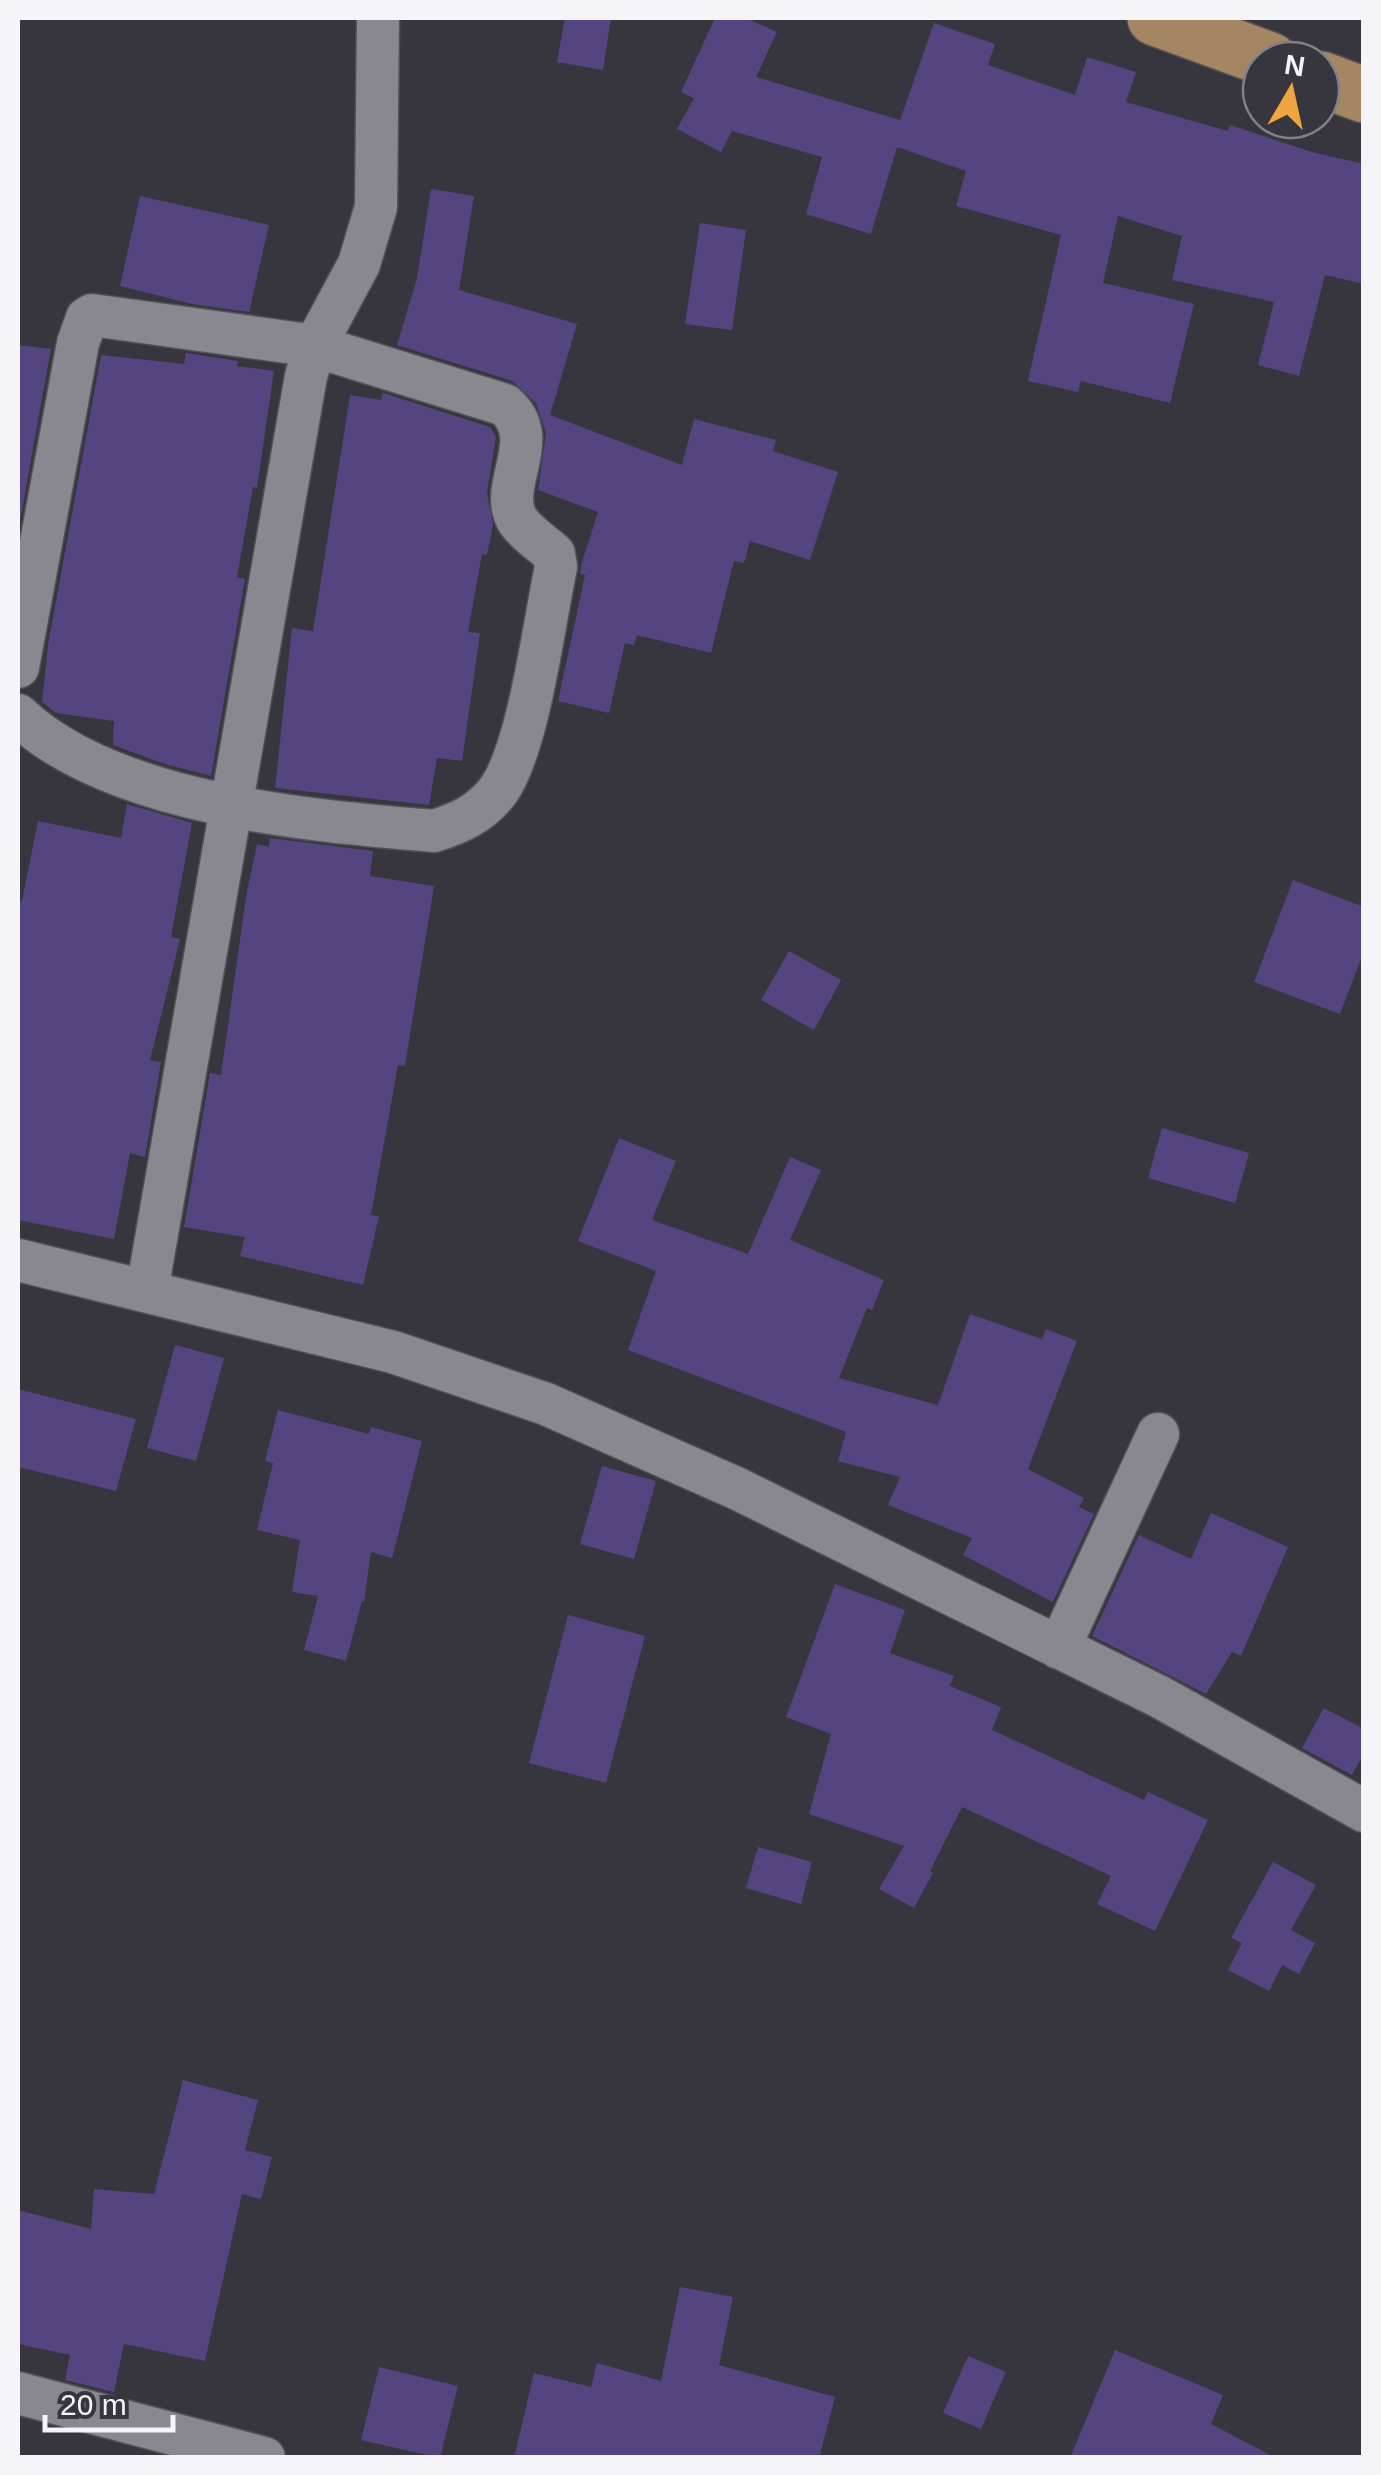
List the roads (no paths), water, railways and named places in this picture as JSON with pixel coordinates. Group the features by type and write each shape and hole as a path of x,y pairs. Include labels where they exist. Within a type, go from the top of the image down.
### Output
{"main road":[{"path":"1155,18 1241,49"}],"street":[{"path":"147,1291 306,376 315,346 359,264 376,207 378,18"},
{"path":"18,667 78,342 87,318 92,315 315,346 505,405 515,414 522,436 513,508 519,523 554,554 556,567 521,736 506,777 485,806 461,822 434,831 231,806 88,763 18,715"},
{"path":"18,1260 392,1352 546,1404 738,1490 1160,1698 1364,1811"},
{"path":"1059,1648 1158,1434"},
{"path":"18,2392 264,2458"}]}
